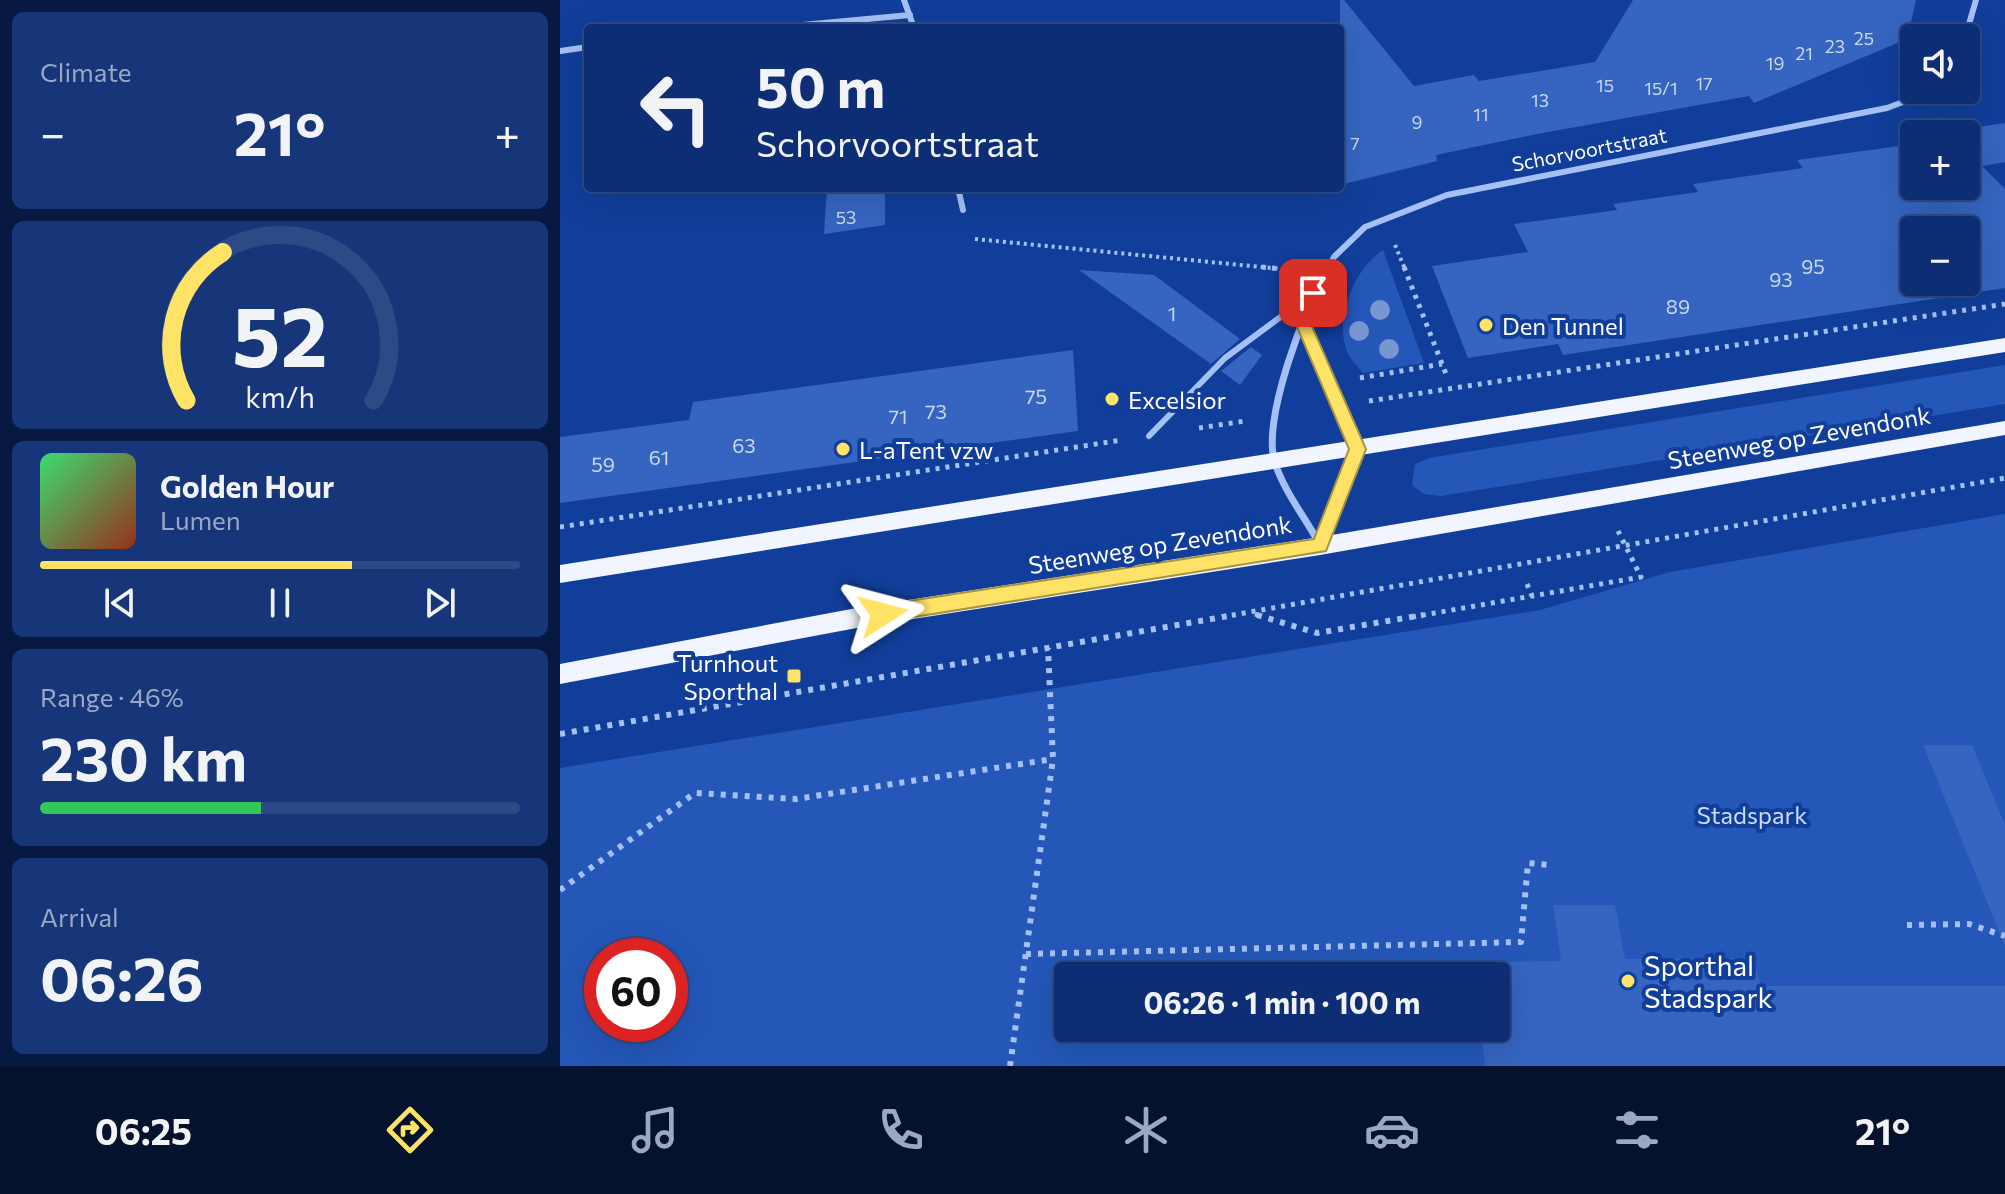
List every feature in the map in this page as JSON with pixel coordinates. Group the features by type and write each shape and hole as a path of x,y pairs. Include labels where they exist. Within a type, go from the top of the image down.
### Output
{"main road":[{"path":"560,574 2005,345"},
{"name":"Steenweg op Zevendonk","path":"560,674 862,617 1320,546 2005,428"}],"street":[{"path":"904,0 913,24"},
{"path":"1969,24 1976,0"},
{"path":"813,24 910,15"},
{"path":"560,51 584,48"},
{"name":"Schorvoortstraat","path":"1274,461 1276,400 1313,293 1348,242 1365,227 1447,195 1900,103"},
{"path":"959,192 963,210"},
{"path":"1302,322 1358,449 1320,546"},
{"path":"1274,461 1320,546"}],"lane":[{"path":"1149,436 1192,387 1268,321 1313,293"}],"path":[{"path":"963,210 972,239 1324,273"},
{"path":"1385,217 1446,374"},
{"path":"1341,405 2005,304"},
{"path":"1382,374 1442,364"},
{"path":"560,527 1276,416"},
{"path":"560,734 2005,478"},
{"path":"1252,613 1317,633 1641,577 1601,498"},
{"path":"1527,584 1532,596"},
{"path":"1010,1066 1053,759 1048,648"},
{"path":"560,890 695,793 796,799 1053,759"},
{"path":"1026,954 1521,942 1528,863 1550,865"},
{"path":"1907,925 1969,924 2005,936"}],"green space":[{"path":"1383,250 1424,363 1363,373 1347,352 1343,324 1345,310 1363,269"},
{"path":"2005,365 2005,404 1441,496 1424,494 1412,485 1415,464 1429,458"},
{"name":"Stadspark","path":"2005,514 2005,1066 560,1066 560,768 1540,610 1670,572"}],"building":[{"path":"1340,0 1344,0 1414,86 1474,75 1479,81 1595,62 1633,0 1916,0 1910,24 1900,24 1900,42 1754,103 1749,96 1537,134 1436,155 1437,161 1344,184 1344,24 1340,24"},
{"path":"2005,123 2005,162 1982,166 2005,189 2005,288 1980,292 1980,216 1900,216 1900,296 1952,296 1563,355 1558,344 1468,358 1432,266 1528,252 1514,224 1617,210 1613,204 1698,192 1693,184 1803,168 1797,160 1900,146 1900,200 1980,200 1980,127"},
{"path":"827,192 885,192 885,225 824,234"},
{"path":"1079,270 1154,275 1240,339 1211,364"},
{"path":"1251,347 1262,355 1240,385 1221,371"},
{"path":"1073,350 1078,431 560,503 560,437 689,420 693,402"},
{"path":"1923,745 1972,745 2005,825 2005,946"},
{"name":"Sporthal Stadspark","path":"1553,905 1615,905 1625,959 1753,958 1761,986 2005,986 2005,1066 1485,1066 1482,1042 1510,1042 1510,962 1474,962 1561,961"}],"place":[{"name":"Den Tunnel","path":"1486,325"},
{"name":"Excelsior","path":"1112,399"},
{"name":"L-aTent vzw","path":"843,449"},
{"name":"Turnhout Sporthal","path":"794,676"},
{"name":"Sporthal Stadspark","path":"1628,981"}],"route":[{"path":"883,614 1320,546 1358,449 1302,322 1313,293"}]}
